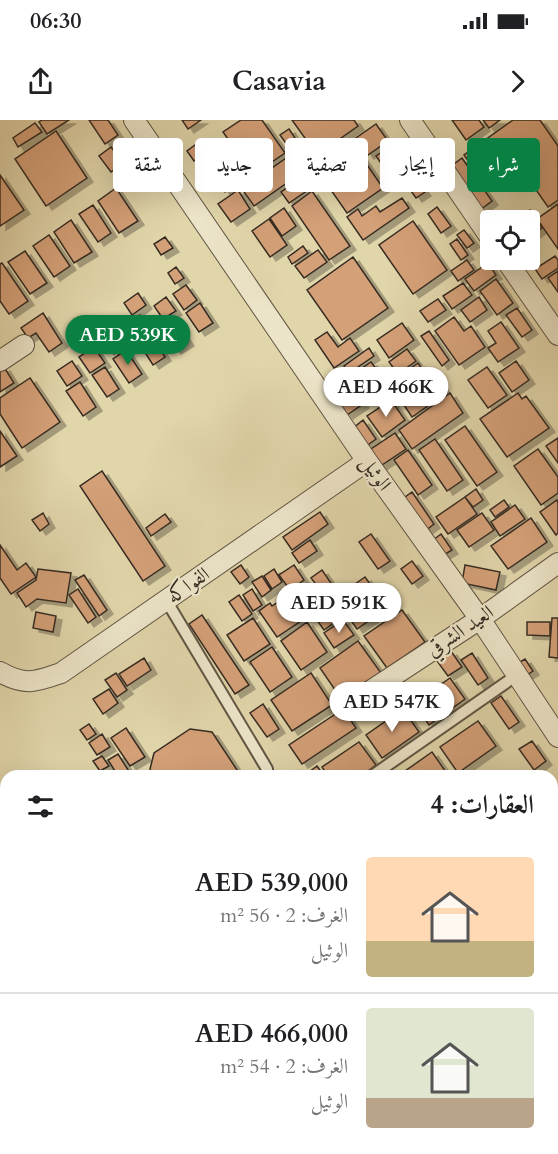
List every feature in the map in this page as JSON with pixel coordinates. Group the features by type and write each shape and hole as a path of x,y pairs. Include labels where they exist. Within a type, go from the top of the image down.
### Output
{"street":[{"name":"الوثيل","path":"134,120 367,461 480,619 558,737"},
{"path":"410,120 480,222"},
{"path":"513,270 558,335"},
{"path":"0,362 24,345"},
{"name":"الفواكه","path":"0,672 20,681 35,682 61,673 367,461"},
{"name":"العيد الشرقي","path":"360,697 480,619 558,562"}],"lane":[{"path":"166,600 267,769"},
{"path":"381,770 517,675"}],"building":[{"path":"69,120 47,134 39,122"},
{"path":"89,120 108,120 118,135 105,144"},
{"path":"182,120 201,120 188,129"},
{"path":"241,120 262,120 285,153 273,161 273,138 227,138 223,132"},
{"path":"292,120 354,120 358,126 341,138 305,138"},
{"path":"452,120 479,120 484,127 466,140"},
{"path":"483,120 500,120 489,128"},
{"path":"513,120 540,120 558,146 558,200 548,207 538,192 540,192 540,138 488,138"},
{"path":"35,123 42,132 18,147 13,138"},
{"path":"376,124 386,138 380,138 380,147 368,155 368,138 356,138"},
{"path":"289,129 295,138 285,138 285,142 280,135"},
{"path":"56,131 87,178 46,206 15,159"},
{"path":"195,145 195,160 194,161 187,151"},
{"path":"111,147 113,170 111,172 99,156"},
{"path":"462,158 467,165 467,191 455,174 455,163"},
{"path":"285,159 285,184 254,206 244,192 273,192 273,167"},
{"path":"368,166 380,184 380,190 347,213 332,192 368,192"},
{"path":"0,175 24,210 0,226"},
{"path":"285,189 285,192 305,192 289,203 281,192"},
{"path":"113,190 119,192 138,221 119,233 98,201"},
{"path":"235,192 239,192 250,209 231,222 218,204"},
{"path":"313,192 350,246 329,260 292,206"},
{"path":"412,192 425,192 416,198"},
{"path":"467,192 486,192 492,201 480,210"},
{"path":"402,198 409,208 363,240 347,217 358,209 362,216 376,206 380,212"},
{"path":"558,204 558,249 540,223 540,217"},
{"path":"93,205 111,233 98,242 79,214"},
{"path":"437,207 451,226 441,233 428,214"},
{"path":"284,208 296,226 282,236 270,218"},
{"path":"269,219 287,245 270,257 252,231"},
{"path":"71,220 92,252 74,263 54,232"},
{"path":"413,221 447,270 413,294 379,245"},
{"path":"464,230 474,243 467,248 457,235"},
{"path":"49,235 70,266 54,277 33,246"},
{"path":"165,237 173,248 161,255 154,244"},
{"path":"457,239 468,255 461,260 450,244"},
{"path":"303,246 308,253 292,264 288,257"},
{"path":"318,250 327,262 304,278 295,266"},
{"path":"25,251 47,283 30,294 8,262"},
{"path":"555,256 558,260 558,268 542,279 536,270 540,270 540,266"},
{"path":"353,257 388,308 342,340 307,290"},
{"path":"467,260 474,270 458,281 451,271"},
{"path":"2,263 28,301 9,314 0,301 0,264"},
{"path":"176,267 184,278 175,284 168,273"},
{"path":"480,269 493,270 496,275 474,291 465,279"},
{"path":"558,271 558,292 548,278"},
{"path":"496,279 513,303 497,315 480,291"},
{"path":"463,283 472,295 452,309 443,296"},
{"path":"186,285 197,300 184,310 173,294"},
{"path":"138,293 146,305 132,315 124,303"},
{"path":"166,297 176,311 163,319 154,306"},
{"path":"479,297 487,310 470,322 461,310"},
{"path":"438,299 446,310 428,322 420,311"},
{"path":"200,303 213,323 199,332 186,313"},
{"path":"517,308 532,330 522,337 506,315"},
{"path":"43,313 62,343 49,352 36,333 28,338 21,328"},
{"path":"140,315 151,332 137,341 125,324"},
{"path":"172,317 188,342 175,350 159,326"},
{"path":"454,317 464,331 471,326 485,347 459,365 435,331"},
{"path":"501,322 519,348 498,362 488,348 496,343 488,331"},
{"path":"402,323 414,340 389,358 377,340"},
{"path":"91,327 99,339 85,348 77,337"},
{"path":"119,329 129,345 114,354 104,339"},
{"path":"429,331 449,360 442,366 421,336"},
{"path":"327,332 338,347 350,338 359,351 334,368 315,340"},
{"path":"151,335 165,357 153,365 139,343"},
{"path":"94,347 105,363 90,373 79,357"},
{"path":"369,348 374,356 349,373 344,366"},
{"path":"407,349 416,361 398,374 389,362"},
{"path":"126,350 142,374 129,383 113,359"},
{"path":"72,361 82,376 67,386 57,371"},
{"path":"516,361 529,380 512,392 499,373"},
{"path":"371,362 381,375 362,388 352,375"},
{"path":"418,363 428,377 433,373 446,393 412,417 400,399 405,396 394,380"},
{"path":"4,367 14,383 0,392 0,370"},
{"path":"105,367 119,389 107,397 92,375"},
{"path":"487,367 507,395 488,408 468,380"},
{"path":"342,373 363,404 347,415 326,385"},
{"path":"30,378 60,422 22,448 0,414 0,398"},
{"path":"80,382 96,407 83,416 66,391"},
{"path":"450,393 463,413 412,449 399,430"},
{"path":"518,393 522,399 526,396 549,428 507,457 480,419"},
{"path":"391,400 405,420 382,437 367,416"},
{"path":"363,420 376,439 365,447 352,429"},
{"path":"465,426 497,472 477,486 445,440"},
{"path":"0,431 17,456 0,467"},
{"path":"395,433 406,449 379,467 368,451"},
{"path":"558,438 558,463 546,446"},
{"path":"435,439 463,480 447,491 419,450"},
{"path":"538,449 558,477 558,493 541,505 514,466"},
{"path":"408,450 432,485 418,495 394,460"},
{"path":"102,471 165,566 143,581 80,486"},
{"path":"476,489 483,500 473,507 465,497"},
{"path":"412,492 434,524 424,532 401,500"},
{"path":"465,497 477,514 448,534 436,517"},
{"path":"504,500 509,507 495,517 490,510"},
{"path":"557,500 558,533 556,535 540,512"},
{"path":"515,505 525,519 500,536 491,522"},
{"path":"320,512 328,524 292,550 283,537"},
{"path":"43,513 49,524 40,531 32,520"},
{"path":"482,513 494,530 469,547 457,530"},
{"path":"165,514 171,522 151,536 146,528"},
{"path":"531,518 547,542 508,569 491,546"},
{"path":"371,534 390,561 378,569 359,542"},
{"path":"441,534 452,550 442,556 432,541"},
{"path":"310,540 317,551 299,563 292,553"},
{"path":"0,545 17,570 26,563 36,577 11,594 0,578"},
{"path":"412,561 423,576 412,584 401,569"},
{"path":"241,565 249,577 240,584 231,572"},
{"path":"294,565 304,580 290,590 279,575"},
{"path":"465,565 500,572 496,590 462,583"},
{"path":"38,569 71,573 66,603 37,599 26,607 17,593 36,580"},
{"path":"274,569 282,582 272,589 264,576"},
{"path":"322,570 350,611 324,630 299,595 315,583 311,578"},
{"path":"84,575 107,610 99,616 75,580"},
{"path":"262,576 271,590 262,597 252,582"},
{"path":"365,577 387,608 357,629 348,616 354,612 341,594"},
{"path":"78,589 96,617 88,623 69,595"},
{"path":"252,589 262,605 253,611 243,595"},
{"path":"239,595 252,614 242,621 229,602"},
{"path":"284,598 301,621 277,637 259,611 270,603 272,606"},
{"path":"402,610 425,642 387,668 364,636"},
{"path":"36,612 56,616 53,632 33,628"},
{"path":"202,615 249,685 235,694 189,624"},
{"path":"253,618 270,644 244,661 227,635"},
{"path":"552,618 558,618 558,658 549,657"},
{"path":"343,620 354,635 334,648 324,633"},
{"path":"307,622 327,652 301,670 281,641"},
{"path":"527,622 550,622 550,636 527,635"},
{"path":"358,641 381,673 342,700 320,668"},
{"path":"272,647 292,677 270,692 250,662"},
{"path":"451,651 462,667 448,676 437,661"},
{"path":"472,653 488,678 478,685 461,660"},
{"path":"144,658 151,670 127,686 119,674"},
{"path":"525,659 533,671 524,677 515,665"},
{"path":"116,673 127,690 117,697 105,680"},
{"path":"311,673 332,705 292,731 271,700"},
{"path":"450,678 465,699 429,725 414,703"},
{"path":"109,689 118,703 103,714 93,699"},
{"path":"501,696 519,722 509,729 491,703"},
{"path":"263,704 279,729 267,737 250,713"},
{"path":"343,709 356,728 302,764 289,745"},
{"path":"403,709 419,732 382,758 366,735"},
{"path":"478,721 496,746 462,770 456,770 440,747"},
{"path":"89,724 96,734 87,740 80,730"},
{"path":"126,728 145,757 130,766 111,738"},
{"path":"190,729 212,732 237,770 151,770 154,753"},
{"path":"102,734 110,747 97,755 89,743"},
{"path":"532,741 546,761 534,770 519,749"},
{"path":"359,742 376,765 369,770 324,770 322,767"},
{"path":"432,752 445,770 406,770"},
{"path":"118,754 128,770 114,770 108,760"},
{"path":"102,756 109,766 99,770 93,761"}]}
